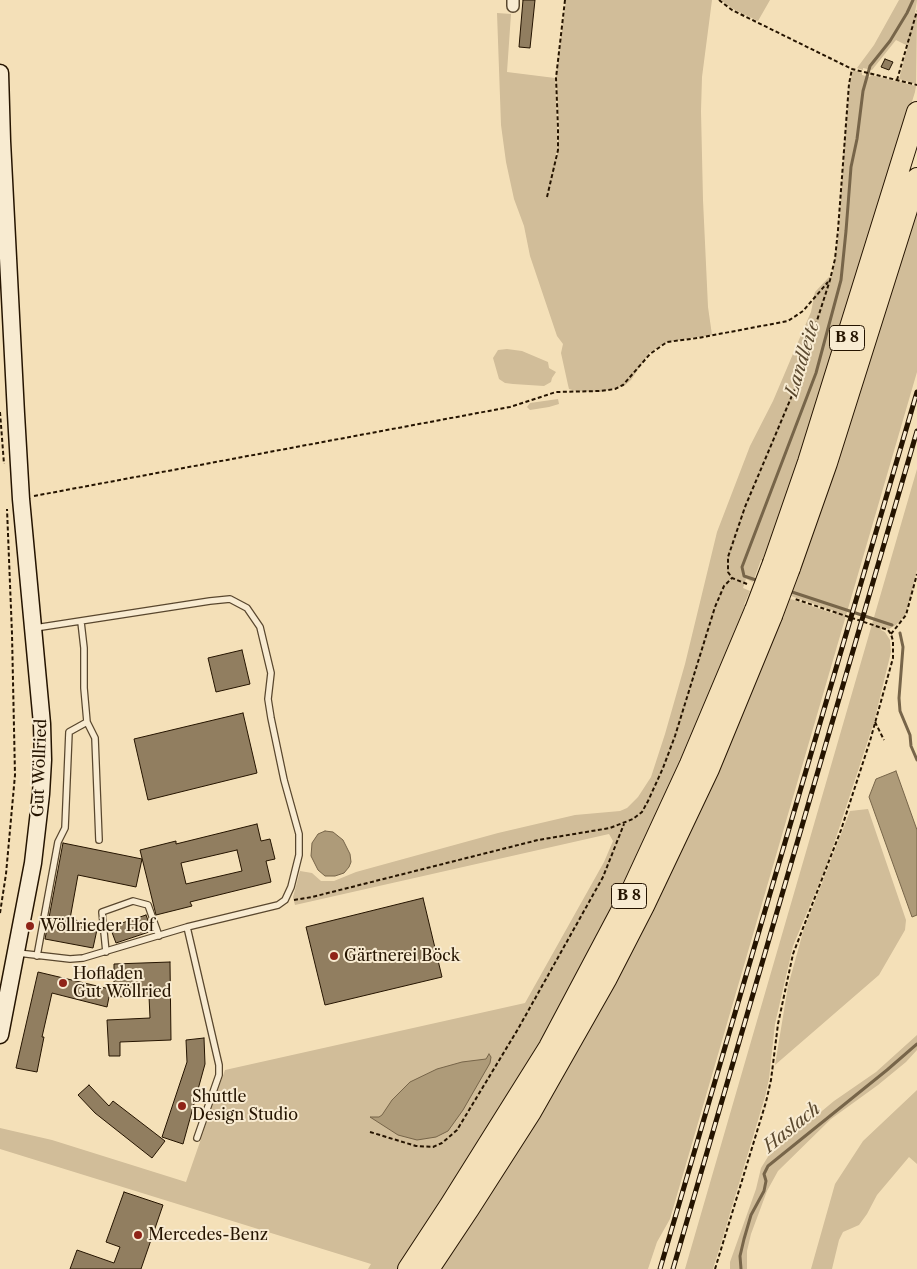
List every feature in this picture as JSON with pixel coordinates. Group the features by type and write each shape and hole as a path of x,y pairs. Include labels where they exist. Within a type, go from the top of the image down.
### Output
{"highway":[{"name":"B 8","path":"781,565 808,462 917,112"},
{"name":"B 8","path":"429,1269 531,1112 570,1044 644,906 709,769 781,565 827,462 917,178"},
{"name":"B 8","path":"408,1269 549,1047 628,898 763,613"}],"street":[{"name":"Gut Wöllried","path":"0,73 14,501 34,628 42,724 41,794 33,863 0,1035"}],"lane":[{"path":"16,953 70,959 83,958 187,927 278,905 285,900 296,870 299,855 299,834 284,780 268,699 271,673 260,627 248,608 230,600 210,601 34,628"},
{"path":"81,622 87,722 95,738 99,840"},
{"path":"36,956 58,842 65,828 69,732 87,722"},
{"path":"106,952 102,912 133,901 148,905 159,936"},
{"path":"187,927 219,1065 219,1075 197,1138"}],"path":[{"path":"546,198 558,150 556,78 565,0"},
{"path":"719,0 732,10 852,69 917,85"},
{"path":"897,80 917,11"},
{"path":"753,586 732,578 727,566 734,535 796,386 830,280 835,259 848,84 852,69"},
{"path":"0,913 6,874 15,775 11,598 14,501 510,407 556,392 600,391 615,388 623,385 650,354 667,342 788,321 803,311 830,280"},
{"path":"0,412 5,466"},
{"path":"891,634 906,615 917,574"},
{"path":"285,900 312,897 538,840 610,828 624,824 642,812 676,736 715,607 724,586 732,578"},
{"path":"715,1269 766,1102 771,1080 778,1024 793,954 799,934 826,873 841,830 875,722 893,649 891,634 888,630 787,597"},
{"path":"875,722 884,740"},
{"path":"370,1132 416,1146 433,1147 442,1143 457,1130 518,1029 603,876 624,824"}],"shaded area":[{"path":"566,0 712,0 702,77 701,111 708,307 712,335 667,342 649,353 631,380 624,386 600,392 569,389 561,353 563,344 557,336 530,256 524,226 514,199 501,125 497,13 511,14 507,72 555,78 557,150 555,157 557,157 559,128 556,78"},
{"path":"721,0 770,0 758,21 733,9"},
{"path":"899,0 917,0 915,13 917,13 916,84 899,79 908,46 896,40 872,70 857,68 874,45"},
{"path":"853,70 862,73 862,75 870,77 871,75 916,86 915,92 803,453 764,561 761,560 753,582 746,579 743,588 750,591 744,605 748,606 709,706 616,910 580,979 484,1142 401,1269 368,1269 371,1264 0,1149 0,1128 52,1140 186,1182 225,1070 525,1003 604,862 613,841 609,834 295,905 293,897 300,871 312,873 321,881 334,881 356,872 498,833 575,815 620,811 627,808 638,797 651,777 665,734 685,664 717,532 750,446 773,401 811,312 815,292 829,277 832,277 839,232 844,151 850,83"},
{"path":"917,200 917,372 670,1219 657,1242 648,1269 440,1269 788,598 835,614 835,611 788,595"},
{"path":"498,350 522,351 548,362 549,368 556,372 551,382 544,386 505,383 499,379 493,358"},
{"path":"558,399 559,404 549,407 530,410 527,407 530,403"},
{"path":"917,469 917,570 908,606 905,615 896,625 889,629 882,627 881,630 885,632 890,640 891,652 874,722 828,862 793,946 775,1024 769,1079 765,1097 713,1269 685,1269"},
{"path":"896,771 917,830 917,915 912,917 869,797 876,779"},
{"path":"868,809 906,920 905,930 879,975 775,1065 788,986 803,932 850,811"},
{"path":"325,831 333,832 343,840 350,854 351,862 349,867 344,873 335,876 325,876 318,870 311,856 312,843 318,834"},
{"path":"917,1035 917,1050 906,1062 831,1119 778,1171 767,1191 751,1234 747,1251 747,1269 730,1269 730,1262 756,1189 761,1168 769,1155 834,1101 876,1072"},
{"path":"489,1054 491,1057 490,1063 463,1110 448,1131 436,1137 417,1140 398,1135 370,1117 382,1115 392,1100 410,1082 437,1069 462,1062 486,1059"},
{"path":"917,1090 917,1164 909,1157 877,1195 859,1225 843,1232 839,1240 832,1269 811,1269 835,1184 863,1141"}],"building":[{"path":"523,0 535,0 530,48 519,47"},
{"path":"885,59 893,62 889,70 881,67"},
{"path":"242,650 250,684 216,692 208,658"},
{"path":"243,713 257,773 148,800 134,739"},
{"path":"257,824 261,841 270,839 275,859 266,861 271,882 190,902 192,906 156,915 140,850 176,841 176,844","holes":["237,850 242,871 186,884 181,863"]},
{"path":"63,843 142,859 136,887 78,875 70,919 98,925 93,948 45,939"},
{"path":"423,898 442,977 325,1005 306,927"},
{"path":"146,915 152,931 116,943 110,927"},
{"path":"170,962 171,1040 120,1042 120,1056 109,1056 107,1020 150,1018 149,996 109,997 107,1007 52,993 42,1037 44,1037 37,1072 16,1068 38,972 114,990 114,964"},
{"path":"204,1038 205,1064 183,1144 162,1137 187,1062 186,1040"},
{"path":"89,1085 109,1106 113,1101 165,1141 152,1158 95,1113 78,1095"},
{"path":"124,1192 163,1205 141,1269 70,1269 77,1250 114,1263 120,1247 106,1242"}],"waterway":[{"name":"Landleite","path":"759,581 744,576 742,567 816,373 841,280 851,167 857,139 863,91 870,66 890,41 913,0"},
{"name":"Landleite","path":"789,591 892,625"},
{"name":"Haslach","path":"900,633 903,647 899,698 900,711 910,735 911,746 917,760"},
{"name":"Haslach","path":"741,1269 740,1256 744,1239 751,1215 764,1191 766,1181 764,1174 768,1166 917,1044"}],"railway":[{"path":"660,1269 917,392"},
{"path":"673,1269 917,431"}],"place":[{"name":"Wöllrieder Hof","path":"30,926"},
{"name":"Gärtnerei Böck","path":"334,956"},
{"name":"Hofladen Gut Wöllried","path":"63,983"},
{"name":"Shuttle Design Studio","path":"182,1106"},
{"name":"Mercedes-Benz","path":"138,1235"}]}
